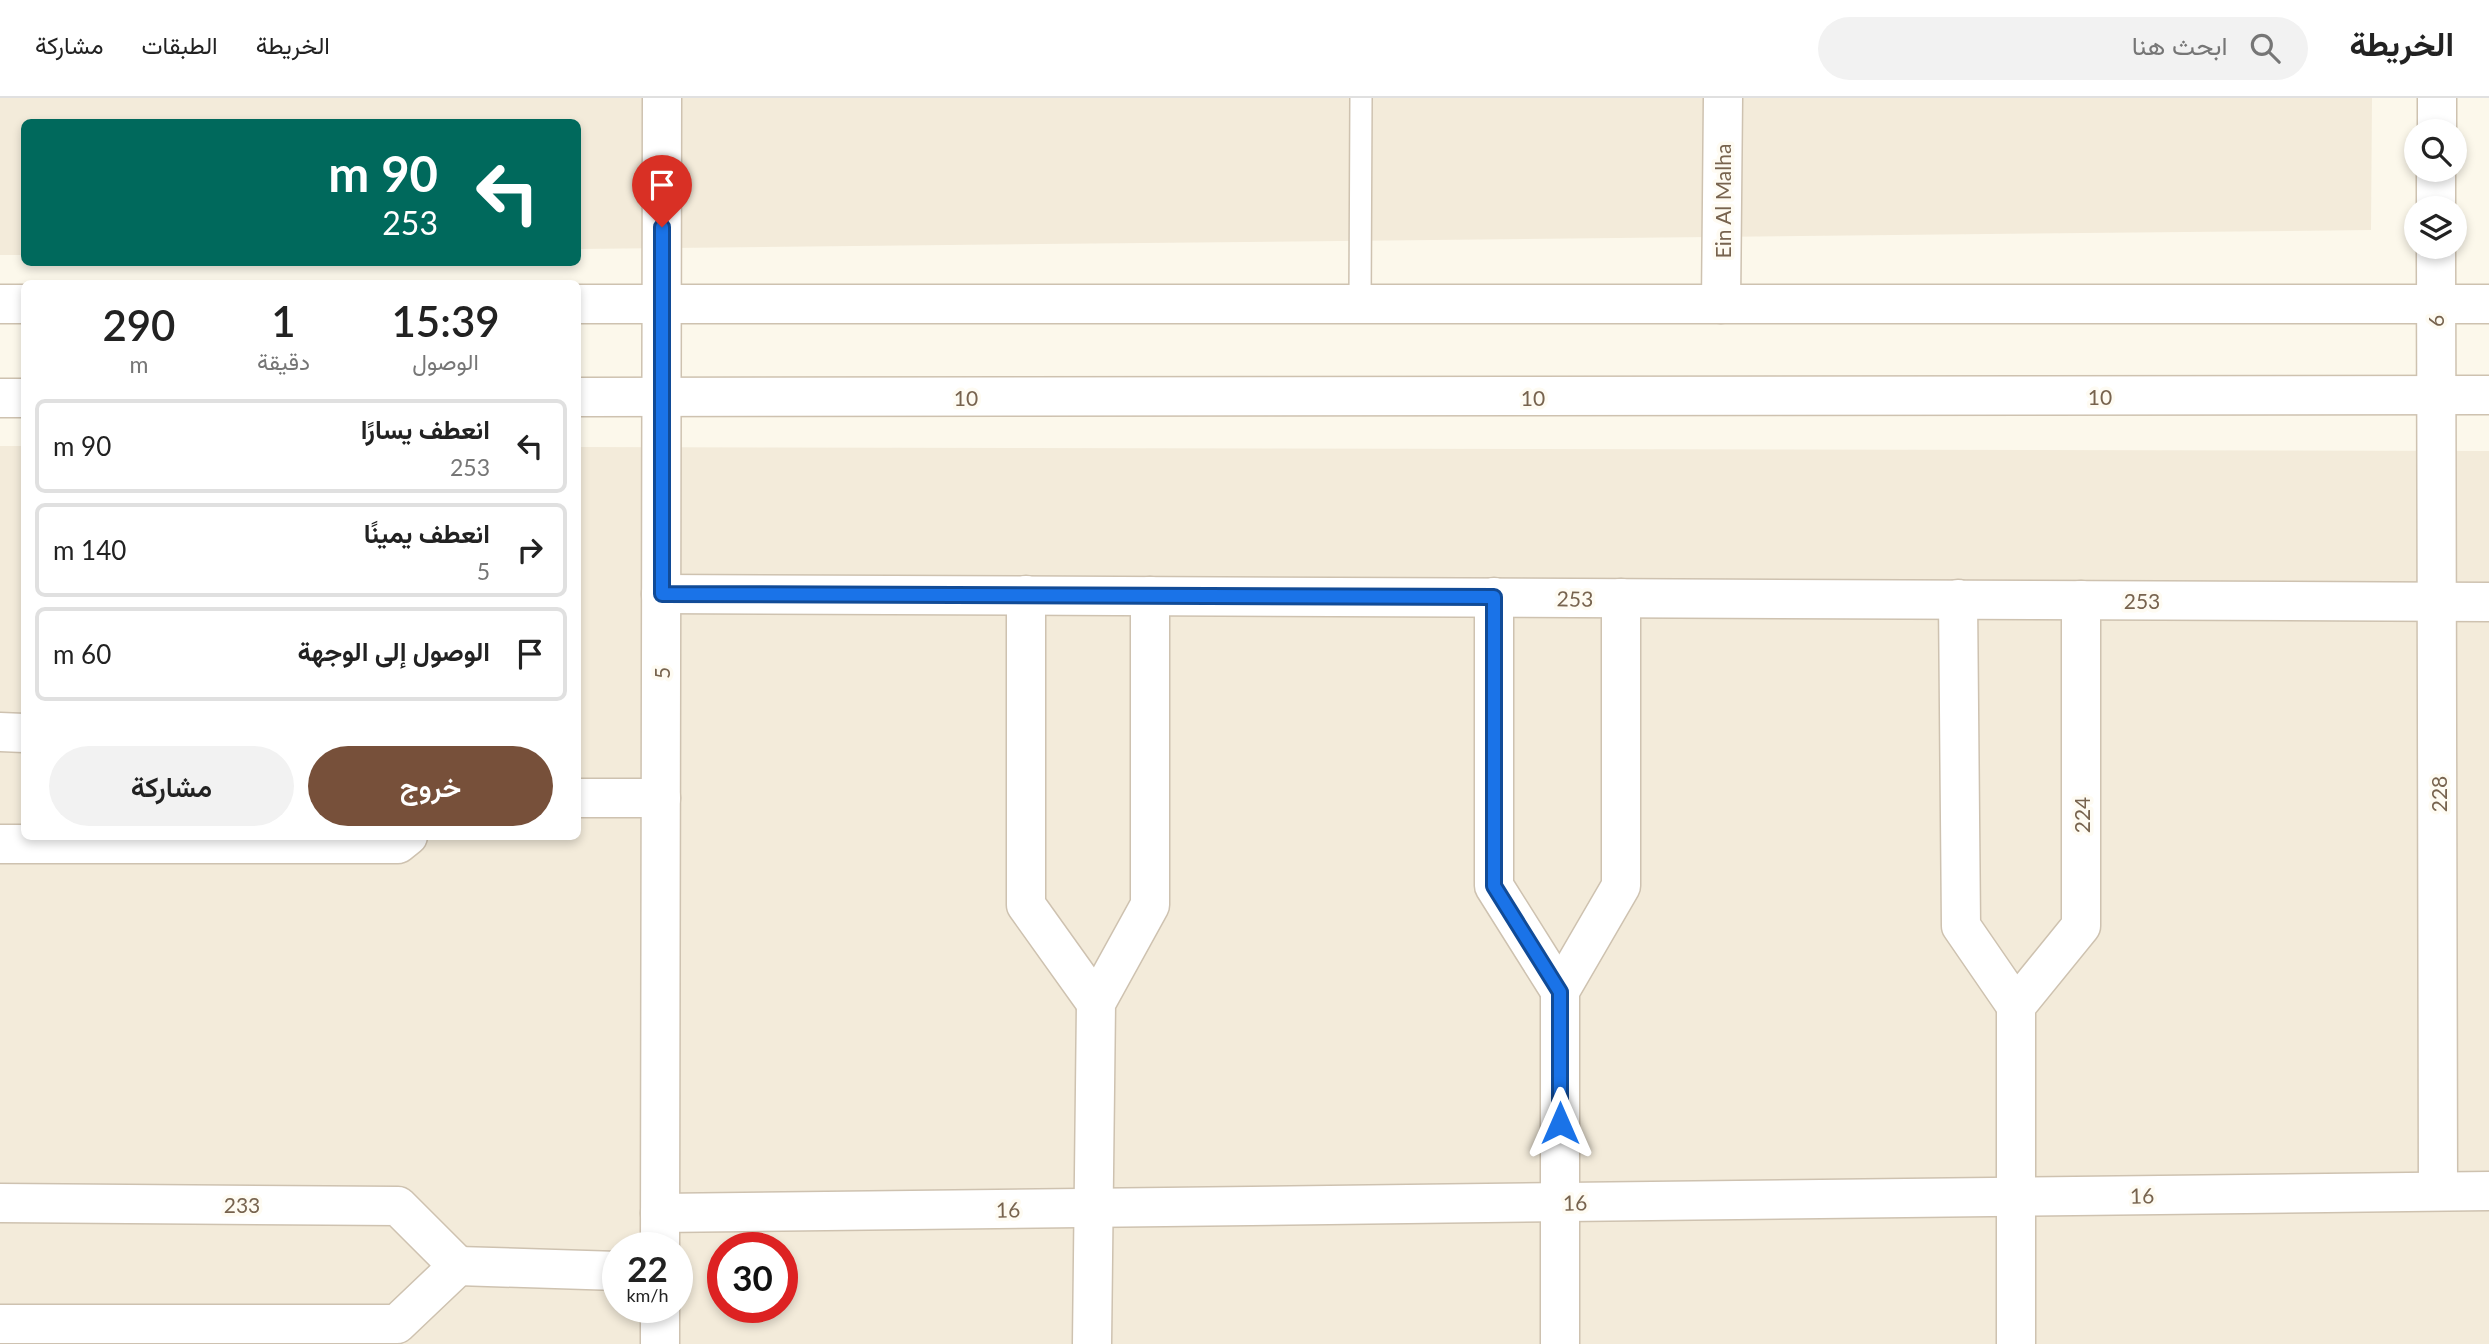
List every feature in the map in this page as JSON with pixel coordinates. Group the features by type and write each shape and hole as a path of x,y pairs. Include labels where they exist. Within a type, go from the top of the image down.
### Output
{"street":[{"name":"5","path":"660,1231 662,98"},
{"name":"Ein Al Malha","path":"1721,304 1723,98"},
{"path":"2437,98 2437,119"},
{"name":"6","path":"2435,396 2436,259"},
{"path":"0,304 21,304"},
{"path":"581,304 2489,304"},
{"name":"228","path":"2435,396 2438,602 2438,1191"},
{"name":"10","path":"581,397 2489,396"},
{"path":"0,398 21,398"},
{"name":"253","path":"662,594 2489,602"},
{"path":"1026,595 1026,905 1096,1003"},
{"path":"1092,1344 1096,1003 1150,905 1150,596"},
{"path":"1494,597 1494,886 1560,992"},
{"path":"1560,1344 1560,992 1621,886 1621,598"},
{"path":"1958,600 1961,926 2016,1006 2016,1344"},
{"name":"224","path":"2016,1006 2081,926 2081,600"},
{"path":"0,732 21,733"},
{"path":"581,798 661,798"},
{"path":"0,844 398,844 403,840"},
{"name":"16","path":"660,1231 1092,1208 2489,1191"},
{"name":"233","path":"0,1203 398,1206 458,1266"},
{"path":"0,1324 397,1324 458,1266 602,1270"},
{"path":"660,1323 660,1344"}],"lane":[{"path":"1360,304 1361,98"}],"shaded area":[{"path":"0,98 2372,98 2371,230 581,249 581,119 21,119 21,255 0,255"},
{"path":"0,446 21,446 21,840 581,840 581,447 2489,451 2489,1344 0,1344"}],"route":[{"path":"662,227 662,594 1494,597 1494,886 1560,992 1560,1123"}]}
